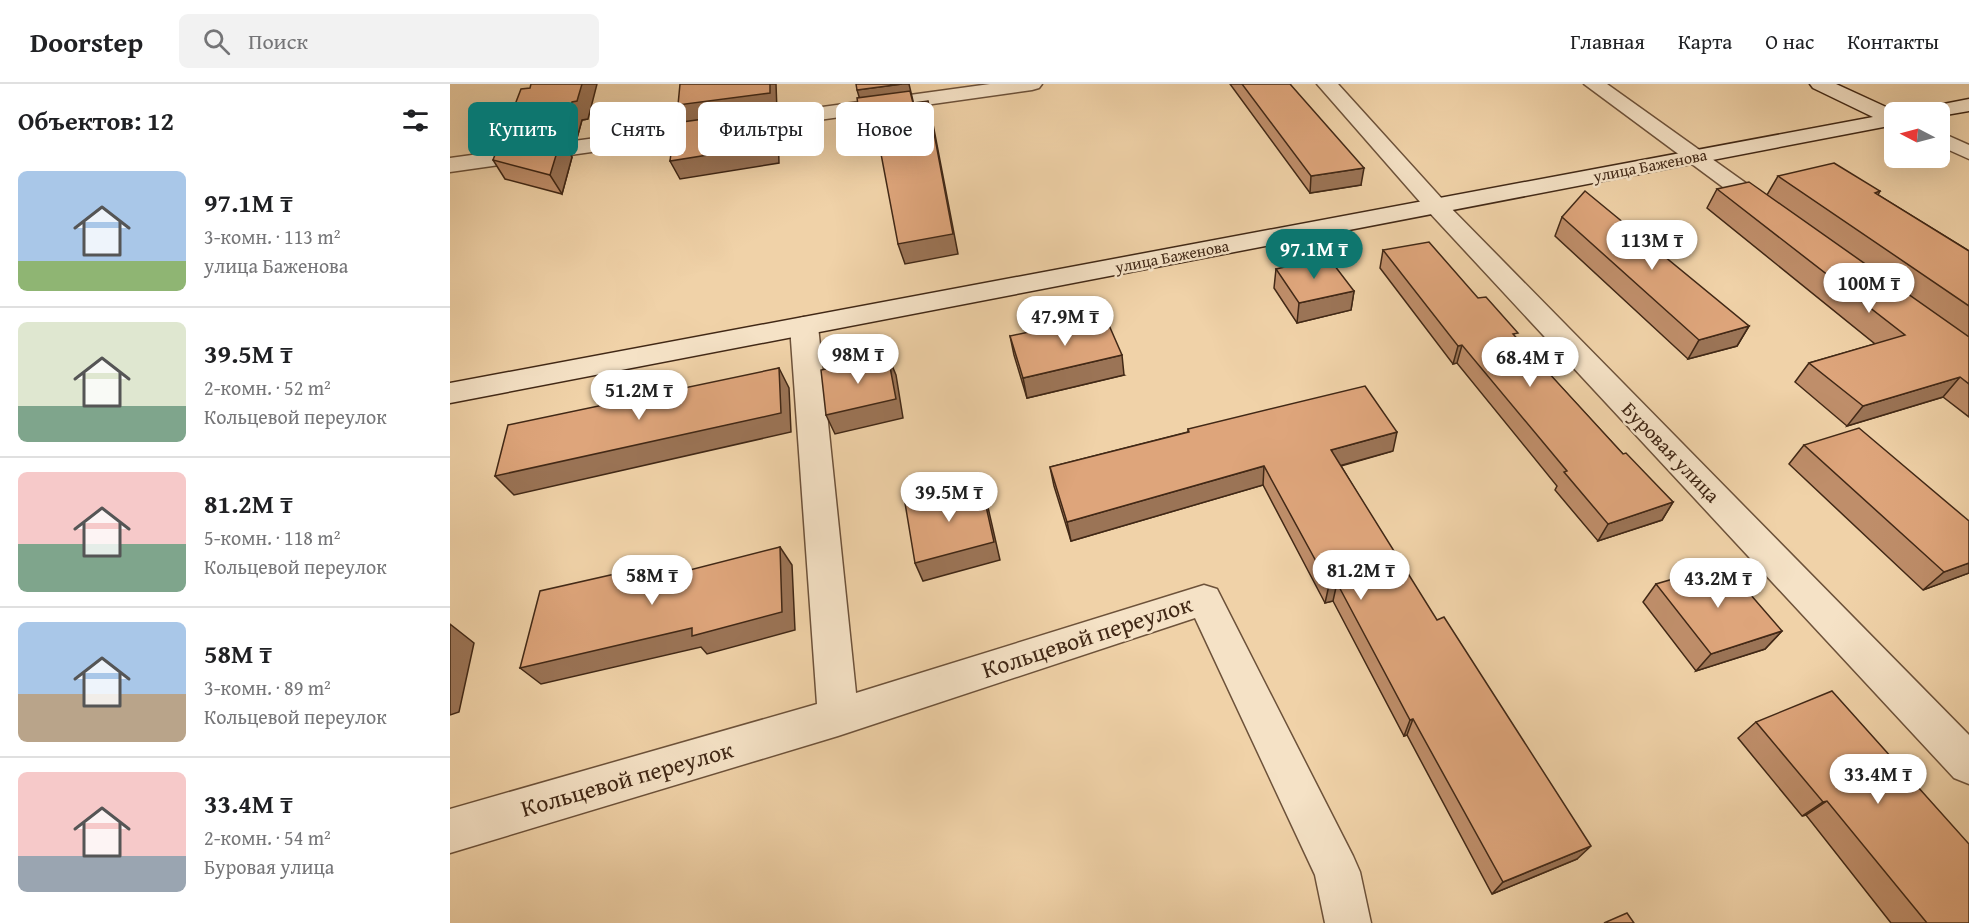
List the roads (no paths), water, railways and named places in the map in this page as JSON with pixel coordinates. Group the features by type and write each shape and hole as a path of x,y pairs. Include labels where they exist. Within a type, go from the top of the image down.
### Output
{"street":[{"path":"450,165 1032,84"},
{"name":"Буровая улица","path":"1327,84 1436,206 1969,764"},
{"path":"1594,84 1789,225"},
{"path":"1820,84 1884,114"},
{"path":"1950,108 1969,105"},
{"name":"улица Баженова","path":"450,393 1884,121"},
{"path":"1950,143 1969,153"},
{"path":"804,326 838,717"},
{"name":"Кольцевой переулок","path":"450,831 838,717 1204,600 1337,872 1348,923"}]}
